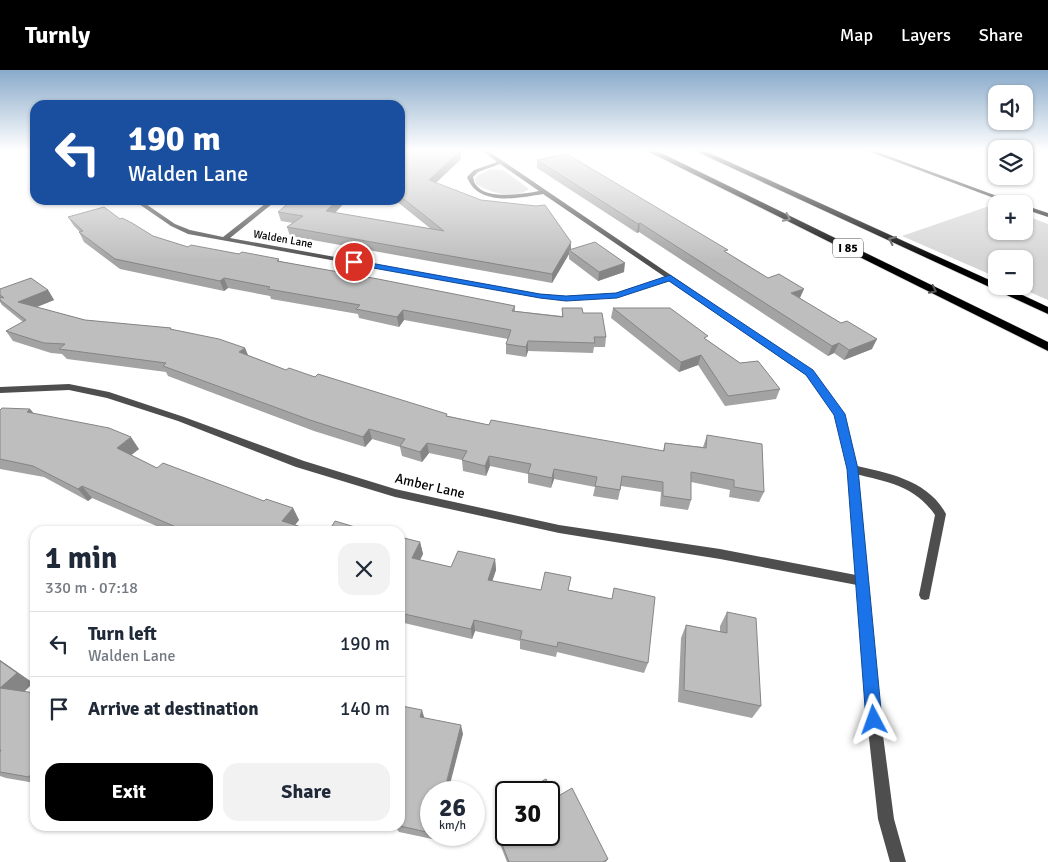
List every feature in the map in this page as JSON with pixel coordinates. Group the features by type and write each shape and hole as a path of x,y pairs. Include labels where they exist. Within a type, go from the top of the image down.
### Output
{"highway":[{"name":"I 85","path":"724,187 1048,347"},
{"name":"I 85","path":"778,187 1048,311"}],"main road":[{"path":"969,187 991,195"},
{"path":"1033,209 1048,215"}],"street":[{"path":"473,187 485,194 502,196 544,192"},
{"path":"537,187 809,372 840,414 853,469 874,720 886,819 898,862"},
{"name":"Walden Lane","path":"143,205 173,226 188,232 540,296 566,298 617,295 670,278"},
{"path":"224,239 268,205"},
{"name":"Amber Lane","path":"0,390 47,386 70,387 109,395 181,419 300,464 394,493 559,529 720,554 863,582"},
{"path":"853,469 900,481 916,488 934,502 941,514 925,594"}],"shaded area":[{"path":"482,187 528,188 528,190 522,193 516,194 502,194"},
{"path":"988,206 988,240 1033,240 1033,218 1048,224 1048,300 1033,293 1033,250 988,250 988,274 902,236"}],"building":[{"path":"405,187 447,187 481,200 536,206 545,205 571,242 552,274 287,227 303,216 278,212 286,205 332,205 326,211 444,231 405,200"},
{"path":"580,187 622,187 728,250 724,251 768,278 779,274 804,289 791,293 841,323 847,321 877,339 849,350 839,343 832,346 640,223 638,224"},
{"path":"104,207 120,219 122,218 132,223 153,236 188,247 191,245 279,259 277,261 515,306 512,311 563,317 562,308 582,308 583,313 602,313 606,337 594,337 595,343 528,341 526,347 506,344 511,330 403,310 397,317 356,309 360,305 268,289 270,287 224,278 220,281 115,259 79,232 83,231 68,217"},
{"path":"595,242 625,263 599,272 569,250"},
{"path":"31,278 48,290 18,302 85,320 171,328 219,339 245,348 239,352 286,370 289,368 315,377 318,374 447,414 446,416 489,425 491,420 664,451 665,443 706,448 707,435 762,444 764,492 734,487 734,480 691,472 691,500 663,496 663,482 622,476 620,490 595,486 597,477 554,469 552,478 528,473 531,464 489,456 485,466 462,460 467,451 427,443 420,452 400,446 405,439 369,429 363,437 310,420 163,366 166,363 59,349 65,344 44,343 6,331 26,320 0,300 0,297 4,298 0,295 0,289"},
{"path":"613,308 670,308 708,336 704,338 740,363 758,361 780,389 728,396 701,355 681,362"},
{"path":"2,408 30,409 27,412 109,428 131,437 117,448 157,468 163,463 264,501 266,499 293,508 282,521 298,526 174,526 82,486 78,489 33,466 0,459 0,410"},
{"path":"335,521 352,526 332,526"},
{"path":"405,538 420,542 412,558 451,567 458,551 495,559 488,580 541,590 545,572 571,577 568,590 612,599 614,588 655,597 648,663 558,642 557,647 520,639 522,631 474,620 471,629 405,614"},
{"path":"727,612 756,618 761,706 684,690 686,625 727,633"},
{"path":"0,661 17,673 0,688"},
{"path":"0,688 30,692 29,777 0,772"},
{"path":"405,707 422,710 420,717 461,725 447,781 420,781 420,831 405,827"},
{"path":"572,788 608,859 603,862 509,862 503,846 560,846 560,795"}],"route":[{"path":"354,262 540,296 566,298 593,298 617,295 670,278 809,372 840,414 853,469 874,720"}]}
